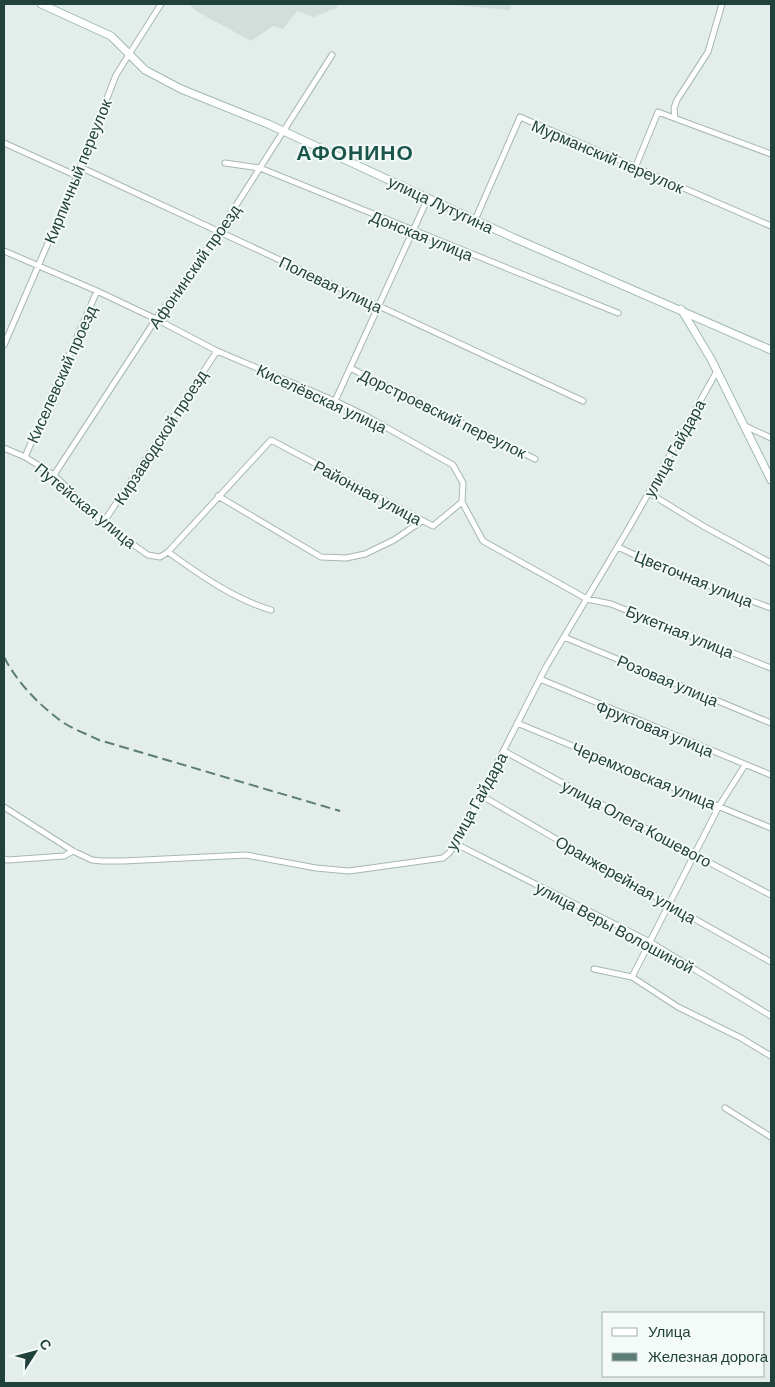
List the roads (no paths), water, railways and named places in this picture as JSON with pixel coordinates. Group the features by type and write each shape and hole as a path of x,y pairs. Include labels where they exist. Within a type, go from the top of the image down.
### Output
{"main road":[{"name":"улица Лутугина","path":"41,4 111,36 145,70 180,88 283,131 475,220 771,350"},
{"path":"681,309 712,359 771,480"}],"street":[{"name":"Кирпичный переулок","path":"4,345 77,176 116,75 128,53 161,4"},
{"path":"675,118 674,108 677,100 708,52 722,4"},
{"name":"Афонинский проезд","path":"54,475 156,319 219,232 332,56"},
{"path":"635,168 658,112 771,154"},
{"name":"Мурманский переулок","path":"475,220 520,117 771,226"},
{"path":"4,143 77,176"},
{"name":"Донская улица","path":"225,163 260,168 618,313"},
{"name":"Полевая улица","path":"80,167 583,401"},
{"path":"335,401 428,198"},
{"name":"Киселёвская улица","path":"4,251 98,291 217,350 335,401 366,416 453,465 463,483 462,502 483,541 587,599"},
{"name":"Киселевский проезд","path":"25,457 98,291"},
{"name":"Кирзаводской проезд","path":"103,523 217,350"},
{"name":"Дорстроевский переулок","path":"350,368 535,459"},
{"name":"улица Гайдара","path":"4,807 73,851 92,860 123,861 246,855 316,868 348,871 443,858 456,844 540,680 649,493 717,371"},
{"path":"745,426 771,438"},
{"name":"Районная улица","path":"218,496 271,440 433,526 462,502"},
{"name":"Путейская улица","path":"4,448 25,457 54,475 103,523 148,555 160,557 168,552"},
{"path":"649,493 703,526 771,563"},
{"path":"272,610 238,596 202,576 168,552 218,496 320,556 346,558 365,554 394,540 422,521"},
{"name":"Цветочная улица","path":"618,547 669,571 771,608"},
{"name":"Букетная улица","path":"587,599 611,604 771,668"},
{"name":"Розовая улица","path":"564,637 771,723"},
{"name":"Фруктовая улица","path":"540,680 771,775"},
{"name":"Черемховская улица","path":"517,723 771,828"},
{"name":"улица Олега Кошевого","path":"504,751 771,895"},
{"path":"632,977 670,905 693,854 718,806 745,764"},
{"name":"Оранжерейная улица","path":"482,796 771,962"},
{"name":"улица Веры Волошиной","path":"456,844 650,942 771,1016"},
{"path":"4,859 64,856 73,851"},
{"path":"594,969 632,977 678,1007 741,1038 771,1056"},
{"path":"726,1108 771,1137"}],"railway":[{"path":"4,657 22,684 44,707 61,721 99,740 340,811"}],"district":[{"name":"АФОНИНО","path":"355,151"}]}
